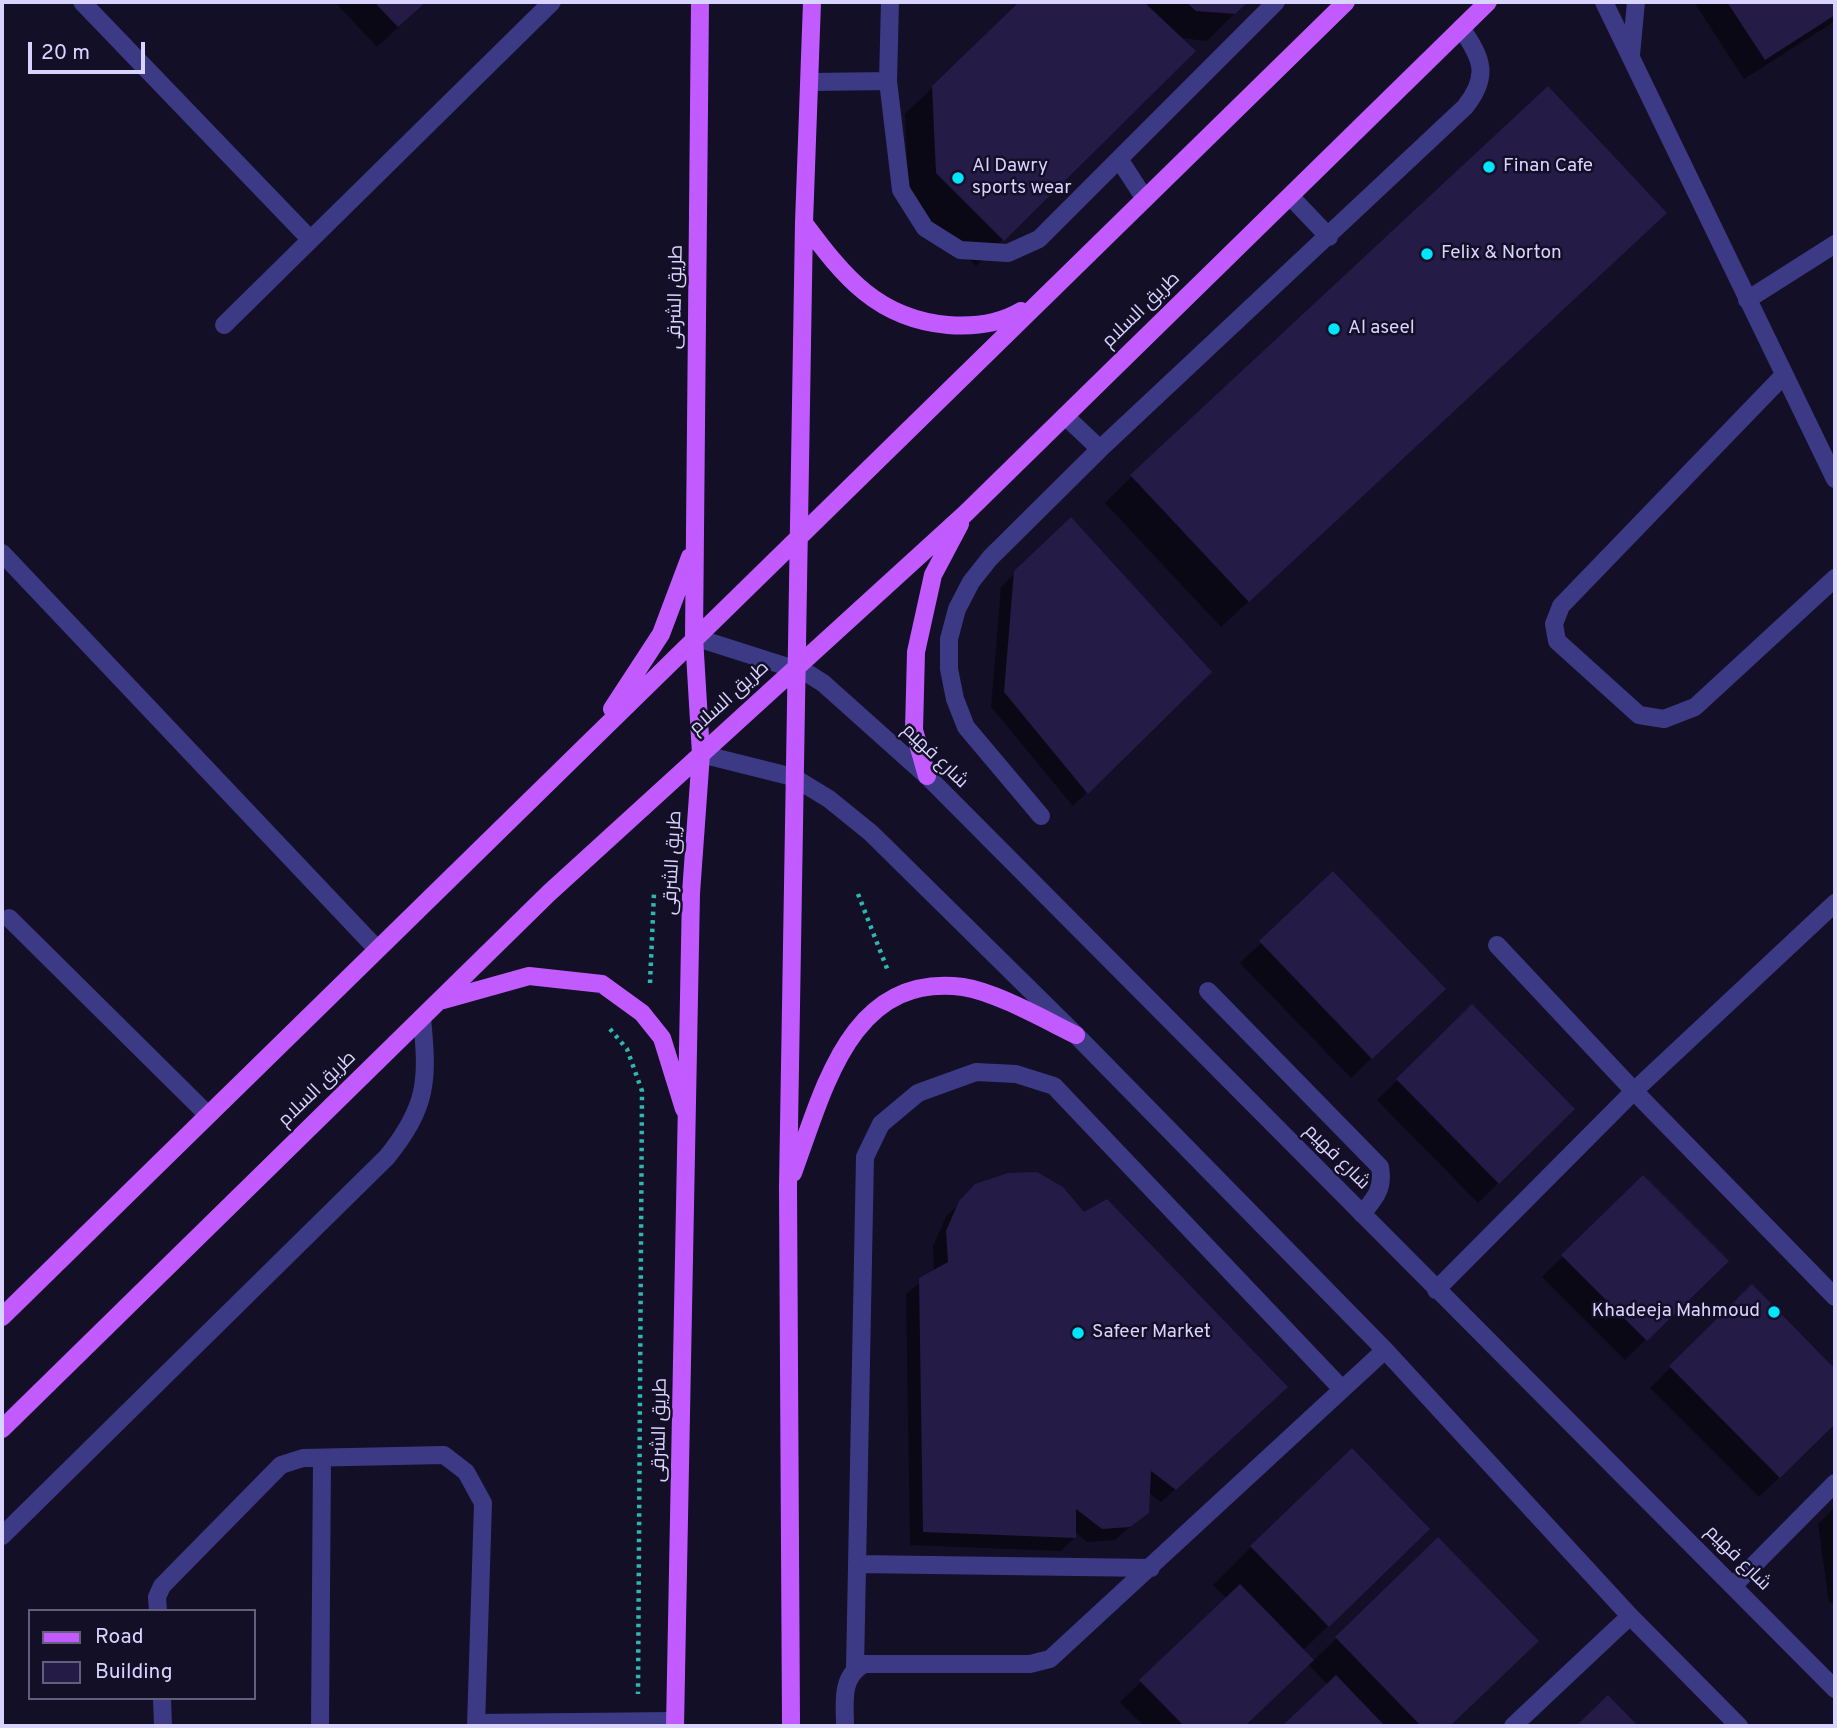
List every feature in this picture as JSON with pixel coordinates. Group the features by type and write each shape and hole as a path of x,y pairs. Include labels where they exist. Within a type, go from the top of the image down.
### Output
{"main road":[{"name":"طريق الشرقى","path":"676,1724 691,893 701,754 694,637 701,2"},
{"path":"790,1726 788,1186 793,777 804,223 812,2"},
{"path":"2,1317 1346,2"},
{"name":"طريق السلام","path":"2,1429 549,893 966,513 1488,2"},
{"path":"804,223 834,263 882,307 919,322 961,326 1003,322 1042,299"},
{"path":"928,776 915,730 913,691 916,652 933,575 966,513"},
{"path":"591,741 661,634 695,544"},
{"path":"439,1001 528,976 602,984 642,1013 662,1038 688,1124"},
{"path":"788,1186 845,1044 877,1007 897,994 910,989 963,987 1014,1006 1076,1035"}],"street":[{"path":"82,2 310,239"},
{"path":"224,325 552,2"},
{"path":"890,2 888,81 901,190 925,228 960,250 1008,253 1039,239 1276,2"},
{"path":"1604,2 1835,479"},
{"path":"1631,58 1636,2"},
{"path":"1041,816 966,727 955,699 949,669 949,639 957,609 971,582 990,558 1100,449 1329,237 1476,94 1481,79 1480,62 1461,28"},
{"path":"811,82 888,81"},
{"path":"1119,159 1145,198"},
{"path":"1290,196 1329,237"},
{"path":"1747,300 1835,244"},
{"path":"1784,376 1561,606 1554,624 1556,641 1639,715 1664,719 1695,707 1835,578"},
{"path":"1065,416 1100,449"},
{"path":"2,553 377,949"},
{"name":"شارع فهيم","path":"694,637 796,668 823,683 928,776 1835,1689"},
{"path":"701,754 793,777 830,799 871,833 1076,1035 1385,1350 1630,1616 1739,1726"},
{"path":"1436,1290 1634,1091 1835,903"},
{"path":"9,918 208,1115"},
{"path":"1497,945 1634,1091 1835,1297"},
{"path":"1208,991 1380,1167 1380,1193 1362,1214"},
{"path":"2,1536 387,1157 404,1136 418,1107 427,1072 422,1018"},
{"path":"845,1726 845,1688 855,1669 866,1157 881,1124 918,1093 976,1072 1016,1074 1054,1086 1342,1389"},
{"path":"855,1669 876,1662 1030,1664 1050,1659 1385,1350"},
{"path":"158,1609 157,1597 162,1586 281,1465 303,1458 444,1455 466,1472 483,1503 476,1724 676,1724"},
{"path":"320,1726 322,1458"},
{"path":"1734,1585 1835,1483"},
{"path":"857,1564 1151,1568"},
{"path":"1513,1726 1630,1616"},
{"path":"162,1700 163,1726"}],"path":[{"path":"640,985 650,990 654,893"},
{"path":"858,894 897,994"},
{"path":"602,1020 627,1049 642,1091 638,1723"}],"building":[{"path":"374,2 426,2 398,27"},
{"path":"1019,2 1144,2 1196,51 1004,241 936,173 932,86"},
{"path":"1186,2 1248,2 1235,14 1196,11"},
{"path":"1727,2 1835,2 1835,15 1765,60"},
{"path":"1548,86 1667,213 1249,602 1130,475"},
{"path":"1071,517 1212,672 1088,794 1004,692 1014,571"},
{"path":"1333,871 1446,989 1372,1059 1259,941"},
{"path":"1472,1004 1575,1109 1499,1184 1396,1079"},
{"name":"Safeer Market","path":"1037,1172 1063,1187 1084,1212 1107,1199 1288,1387 1176,1490 1151,1471 1149,1513 1130,1527 1102,1529 1076,1509 1076,1538 923,1532 919,1278 948,1262 946,1231 959,1201 975,1184 1008,1173"},
{"path":"1643,1175 1729,1261 1647,1341 1561,1255"},
{"path":"1752,1284 1835,1369 1835,1424 1780,1478 1669,1366"},
{"path":"1352,1448 1430,1529 1329,1627 1250,1546"},
{"path":"1438,1537 1539,1641 1450,1726 1421,1726 1335,1637"},
{"path":"1240,1584 1314,1660 1245,1726 1184,1726 1139,1680"},
{"path":"1336,1675 1385,1726 1282,1726"},
{"path":"1608,1695 1638,1726 1576,1726"}],"place":[{"name":"Finan Cafe","path":"1489,167"},
{"name":"Al Dawry sports wear","path":"958,178"},
{"name":"Felix & Norton","path":"1427,254"},
{"name":"Al aseel","path":"1334,329"},
{"name":"Khadeeja Mahmoud","path":"1774,1312"},
{"name":"Safeer Market","path":"1078,1333"}]}
